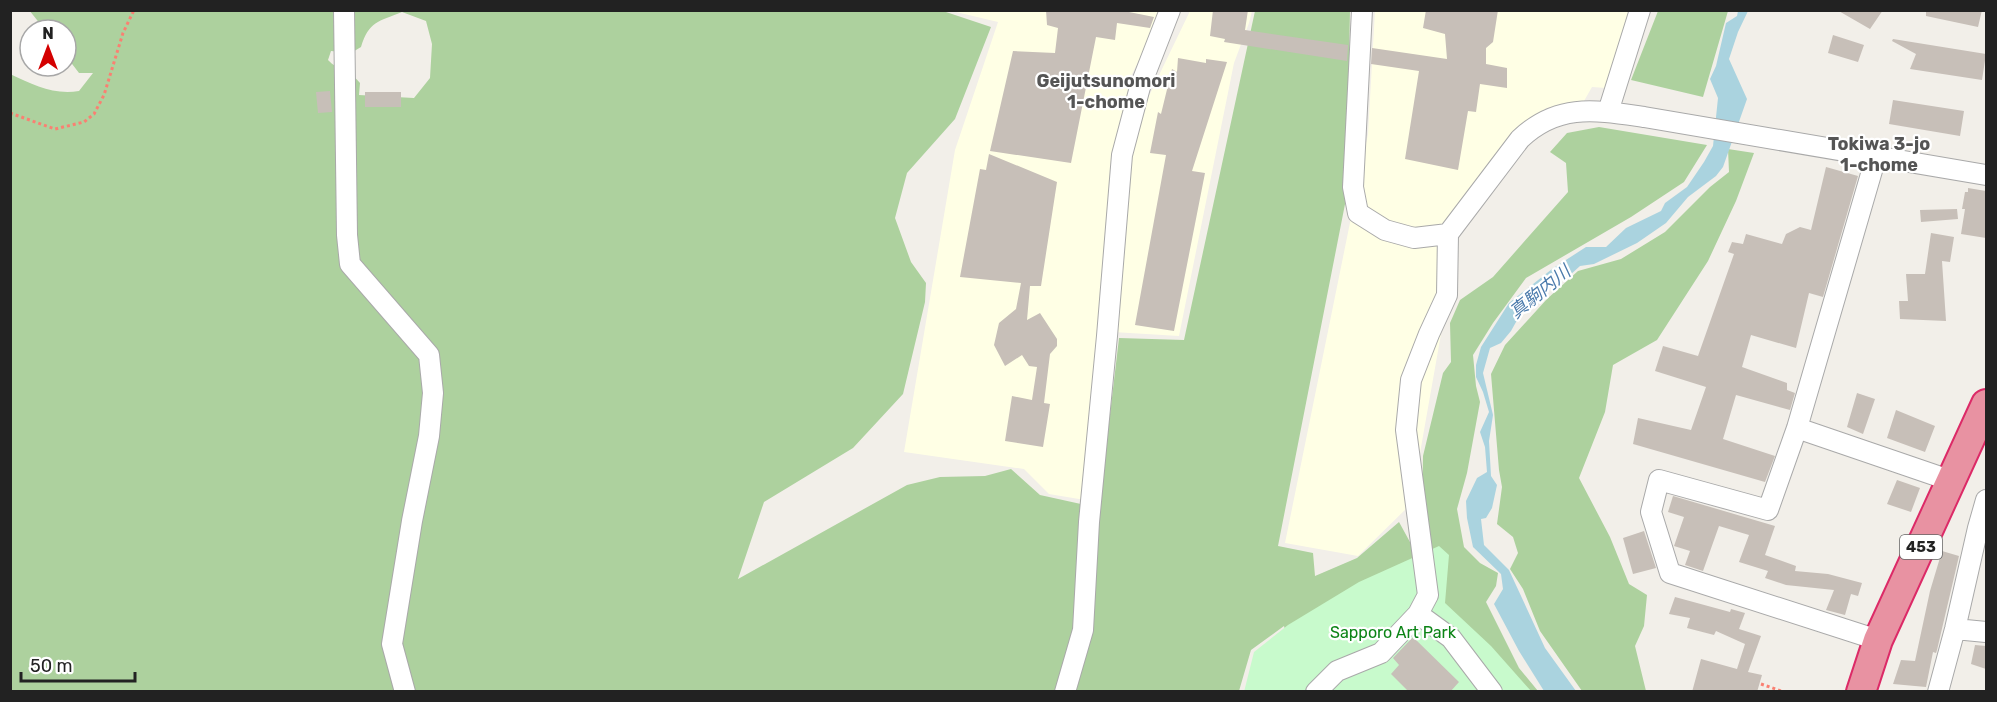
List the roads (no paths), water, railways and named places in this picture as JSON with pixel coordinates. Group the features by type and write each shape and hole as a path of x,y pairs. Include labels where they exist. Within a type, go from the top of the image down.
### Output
{"highway":[{"name":"453","path":"1861,692 1878,640 1986,404"}],"street":[{"path":"344,10 347,235 350,264 429,355 434,393 429,436 412,521 392,644 405,692"},
{"path":"1065,692 1083,630 1089,522 1122,155 1140,87 1170,10"},
{"path":"1362,10 1353,187 1358,213 1385,230 1414,238 1448,234"},
{"path":"1608,112 1640,10"},
{"path":"1316,692 1337,671 1381,653 1418,614 1428,595 1406,430 1411,380 1447,295 1448,234 1520,139 1533,127 1550,117 1570,112 1608,112 1986,175"},
{"path":"1876,157 1797,428 1768,510 1659,480 1651,512 1670,573 1878,640"},
{"path":"1797,428 1952,481"},
{"path":"1938,692 1982,529 1986,500"},
{"path":"1418,614 1451,638 1492,692"},
{"path":"1955,629 1986,632"}],"water":[{"name":"真駒内川","path":"1738,11 1748,11 1729,59 1747,99 1723,167 1716,176 1688,197 1666,223 1637,243 1594,264 1580,266 1569,276 1549,286 1521,313 1501,343 1490,348 1483,373 1493,415 1489,441 1491,476 1497,485 1492,508 1486,518 1481,519 1484,545 1509,570 1545,648 1576,691 1544,691 1494,604 1503,589 1501,574 1473,547 1467,518 1466,501 1477,478 1487,472 1485,447 1480,432 1489,412 1476,377 1476,365 1481,347 1509,303 1552,269 1586,247 1606,247 1626,228 1661,211 1665,203 1687,187 1713,146 1718,98 1710,79 1716,66 1726,23 1737,16"}],"district":[{"name":"Geijutsunomori 1-chome","path":"1106,91"},
{"name":"Tokiwa 3-jo 1-chome","path":"1879,154"}],"park label":[{"name":"Sapporo Art Park","path":"1393,632"}]}
